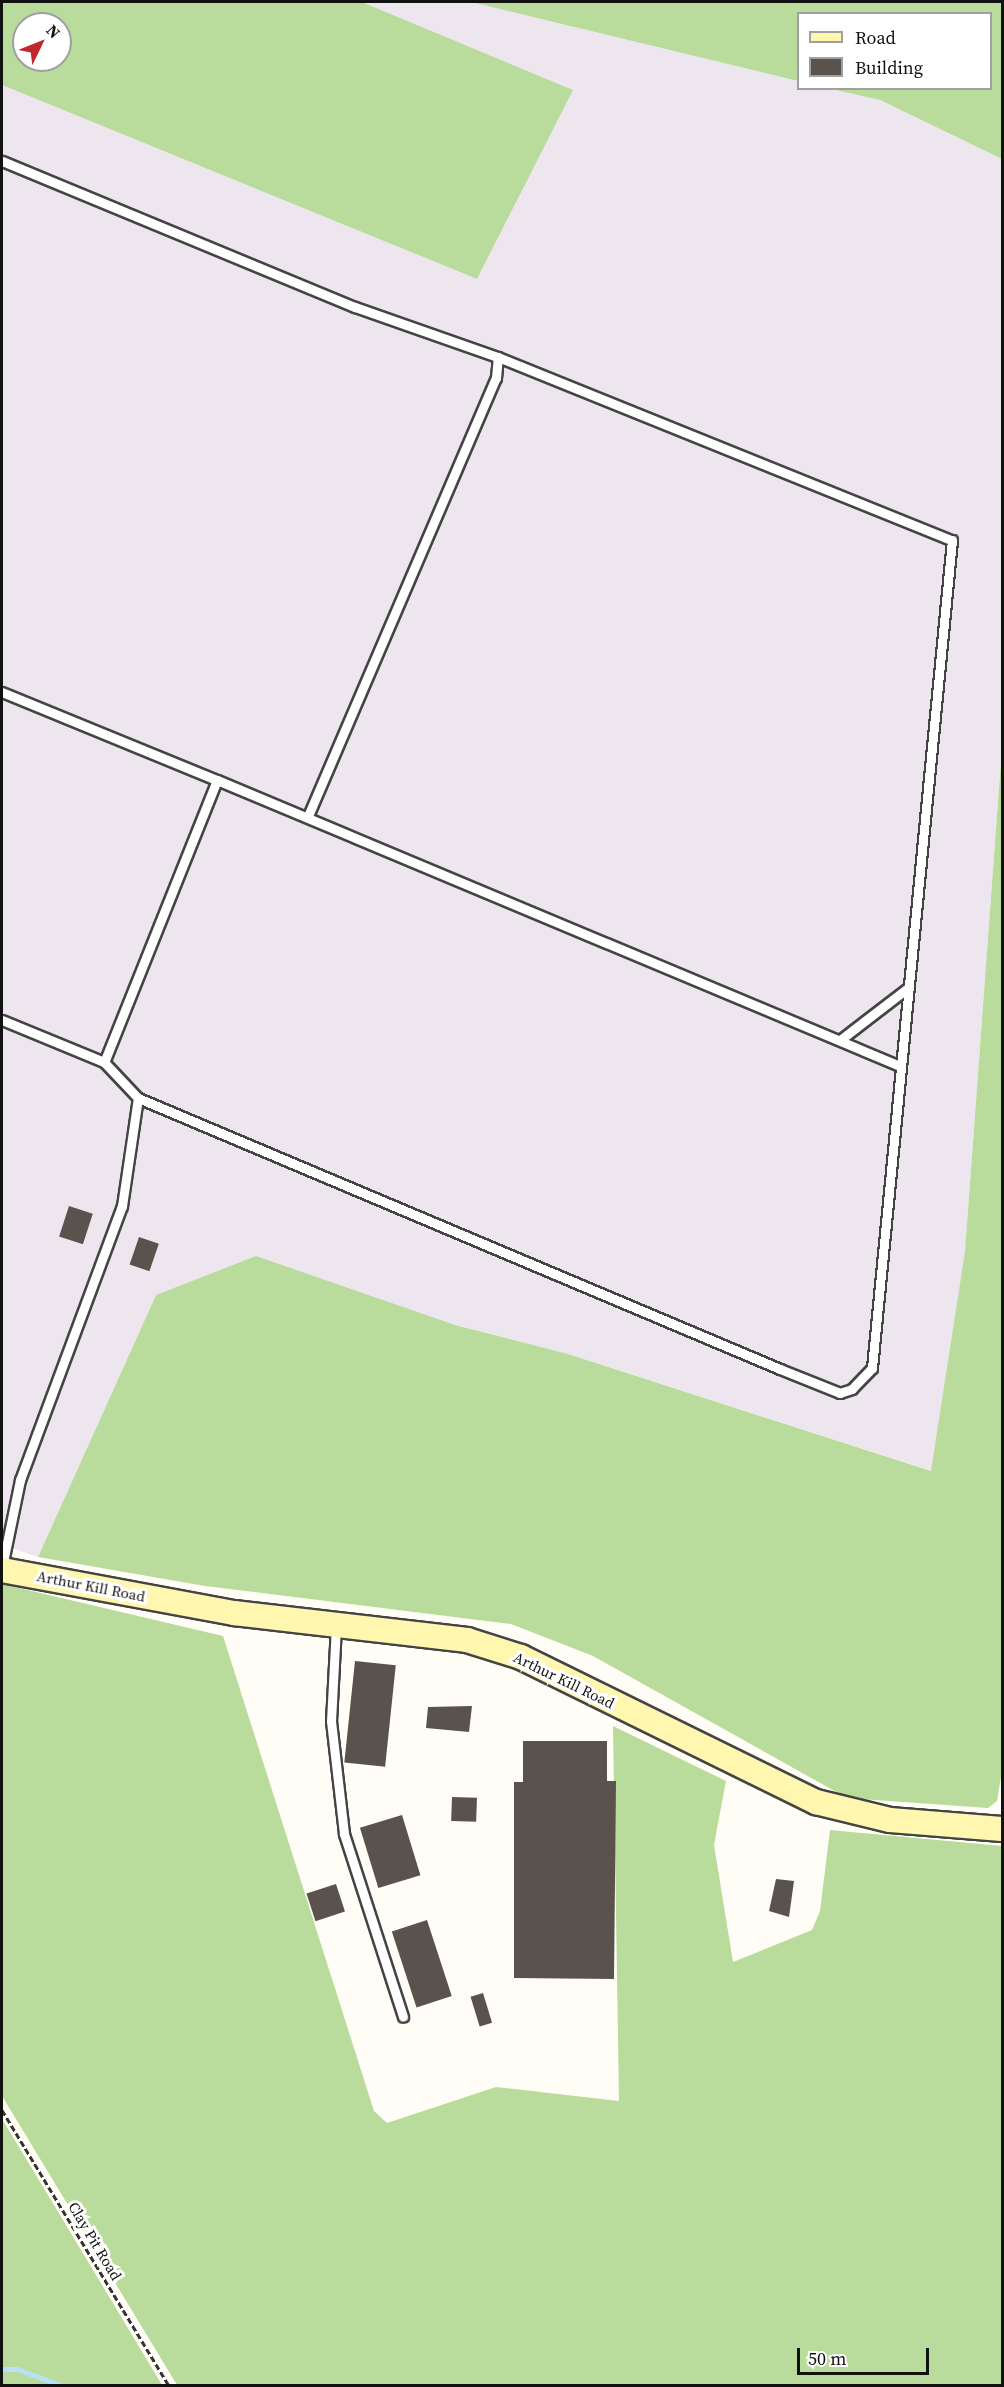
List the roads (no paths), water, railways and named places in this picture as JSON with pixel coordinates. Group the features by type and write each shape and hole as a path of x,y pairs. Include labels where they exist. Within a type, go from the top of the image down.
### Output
{"street":[{"name":"Arthur Kill Road","path":"2,1568 234,1613 467,1640 521,1657 844,1812 1002,1829"}],"lane":[{"path":"2,161 355,307 498,357 952,540 872,1368 862,1381 840,1393 138,1098 104,1062 2,1020"},
{"path":"308,816 496,378 498,357"},
{"path":"2,692 308,816 900,1066"},
{"path":"104,1062 217,780"},
{"path":"840,1040 909,987"},
{"path":"2,1568 20,1480 122,1206 138,1098"},
{"path":"336,1626 331,1721 340,1813 403,2017"}],"waterway":[{"path":"2,2369 17,2369 63,2386"}]}
